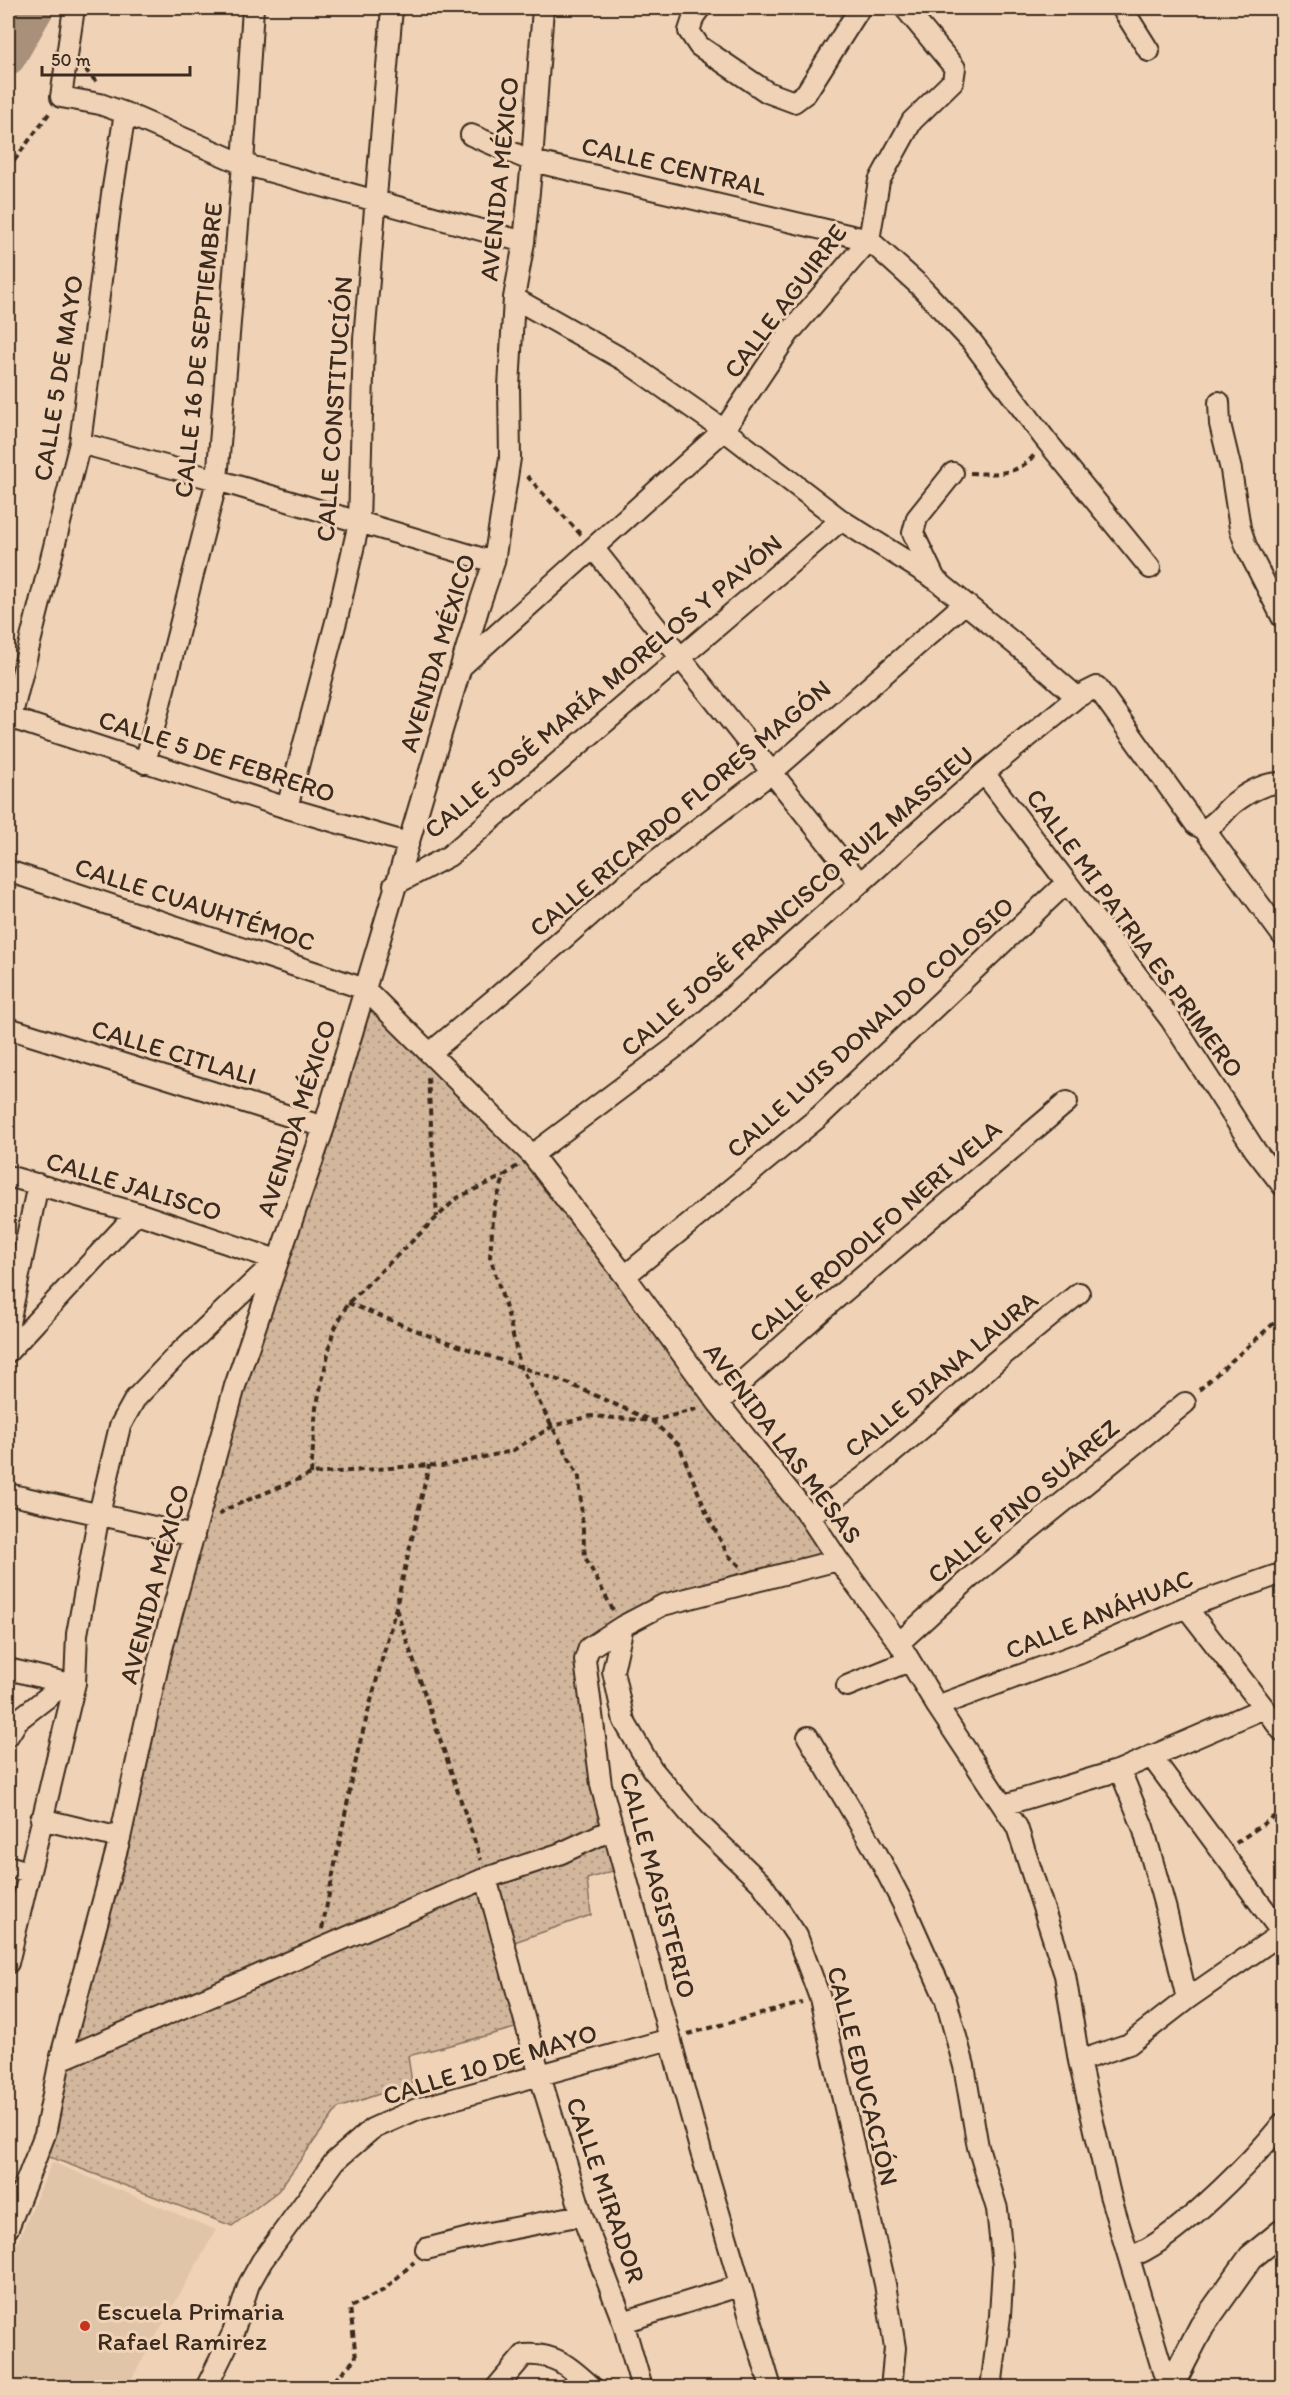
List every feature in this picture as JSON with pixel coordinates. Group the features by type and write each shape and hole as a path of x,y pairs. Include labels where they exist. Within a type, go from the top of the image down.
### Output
{"main road":[{"path":"1169,2388 1202,2326 1251,2257 1282,2232"}],"street":[{"path":"74,8 66,49 61,97 100,104 125,113 243,164 524,242"},
{"name":"CALLE 16 DE SEPTIEMBRE","path":"145,762 217,480 243,164 253,8"},
{"name":"CALLE CONSTITUCIÓN","path":"287,808 338,614 359,523 364,339 392,8"},
{"name":"AVENIDA MÉXICO","path":"8,2228 39,2153 60,2060 120,1838 160,1656 235,1386 324,1127 366,989 394,885 494,562 510,458 509,387 514,298 524,242 543,8"},
{"path":"700,8 694,16 689,31 699,46 767,92 794,102 806,93 860,8"},
{"name":"CALLE AGUIRRE","path":"463,665 724,430 789,333 869,240 879,182 912,121 953,81 955,68 905,8"},
{"path":"1122,8 1149,51"},
{"name":"CALLE 5 DE MAYO","path":"9,717 80,443 112,194 125,113"},
{"name":"CALLE CENTRAL","path":"471,135 532,161 869,240"},
{"path":"869,240 946,312 972,342 1045,440 1149,568"},
{"path":"514,298 624,360 724,430 841,520 935,579 1077,697"},
{"path":"1219,402 1220,424 1231,470 1240,528 1246,546 1282,617"},
{"path":"80,443 217,480 494,562"},
{"path":"935,579 913,533 917,518 953,473"},
{"name":"CALLE JOSÉ MARÍA MORELOS Y PAVÓN","path":"394,885 449,856 841,520"},
{"path":"594,549 859,882"},
{"name":"CALLE RICARDO FLORES MAGÓN","path":"430,1053 628,882 771,773 964,604"},
{"name":"CALLE JOSÉ FRANCISCO RUIZ MASSIEU","path":"532,1155 677,1046 984,773 1077,697 1097,687 1196,825 1204,829"},
{"name":"CALLE 5 DE FEBRERO","path":"9,717 287,808 408,843"},
{"name":"CALLE MI PATRIA ES PRIMERO","path":"984,773 1171,1020 1256,1150 1282,1185"},
{"path":"1282,783 1270,782 1234,803 1211,826 1204,829 1282,936"},
{"name":"CALLE CUAUHTÉMOC","path":"8,871 366,989"},
{"name":"CALLE LUIS DONALDO COLOSIO","path":"625,1276 820,1116 1066,884"},
{"path":"366,989 430,1053"},
{"name":"CALLE CITLALI","path":"8,1028 324,1127"},
{"name":"AVENIDA LAS MESAS","path":"430,1053 532,1155 718,1402 809,1516 837,1560 899,1643 937,1706 1017,1827 1065,1975 1079,2061 1110,2195 1169,2388"},
{"name":"CALLE RODOLFO NERI VELA","path":"718,1402 833,1301 1068,1102"},
{"name":"CALLE JALISCO","path":"8,1176 137,1213 277,1260"},
{"path":"8,1328 38,1184"},
{"path":"8,1353 137,1213"},
{"path":"8,1963 70,1683 99,1514 120,1426 135,1399 176,1356 277,1260"},
{"name":"CALLE DIANA LAURA","path":"809,1516 864,1477 996,1361 1079,1293"},
{"name":"CALLE PINO SUÁREZ","path":"899,1643 971,1577 1185,1403"},
{"path":"8,1494 194,1536"},
{"name":"CALLE MAGISTERIO","path":"771,2388 739,2286 601,1785 585,1660 590,1648 623,1626 663,1605 837,1560"},
{"name":"CALLE ANÁHUAC","path":"937,1706 1078,1654 1186,1607 1282,1575"},
{"path":"1186,1607 1282,1731"},
{"name":"CALLE EDUCACIÓN","path":"623,1626 613,1671 624,1720 659,1778 696,1821 762,1884 797,1936 820,1998 885,2284 895,2348 891,2388"},
{"path":"847,1686 909,1661"},
{"path":"8,1668 70,1683"},
{"path":"8,1736 18,1720 70,1683"},
{"path":"1004,1805 1120,1770 1264,1707"},
{"path":"808,1737 875,1850 946,2000 964,2066 978,2147 997,2209 1003,2266 1000,2316 991,2388"},
{"path":"1079,2061 1129,2044 1187,1999 1282,1933 1151,1756"},
{"path":"1120,1770 1143,1827 1187,1999"},
{"path":"41,1820 120,1838"},
{"path":"60,2060 486,1878 560,1854 613,1829"},
{"path":"8,1866 29,1872"},
{"name":"CALLE MIRADOR","path":"486,1878 540,2076 582,2215 623,2322 642,2388"},
{"name":"CALLE 10 DE MAYO","path":"206,2388 233,2333 249,2284 286,2225 335,2161 372,2128 417,2109 670,2039"},
{"path":"1129,2257 1144,2252 1202,2206 1282,2124"},
{"path":"426,2249 489,2233 582,2215"},
{"path":"623,2322 739,2286"},
{"path":"496,2388 524,2355 540,2354 565,2364 593,2388"}],"path":[{"path":"66,49 125,113"},
{"path":"8,169 61,97"},
{"path":"953,473 998,474 1018,469 1031,459 1045,440"},
{"path":"510,458 594,549"},
{"path":"430,1053 427,1082 437,1217"},
{"path":"311,1474 316,1408 333,1332 348,1303 457,1198 505,1175 532,1155"},
{"path":"505,1175 495,1207 490,1257 509,1318 520,1366 579,1477 585,1557 623,1626"},
{"path":"348,1303 430,1336 570,1384 652,1421 679,1445 707,1514 728,1555 757,1581"},
{"path":"1185,1403 1282,1316"},
{"path":"194,1536 224,1510 311,1474 442,1466 512,1451 553,1426 591,1416 652,1421 718,1402"},
{"path":"318,1949 358,1750 396,1607 429,1465"},
{"path":"396,1607 475,1839 486,1878"},
{"path":"1224,1852 1282,1811"},
{"path":"670,2039 820,1998"},
{"path":"327,2388 356,2358 350,2307 384,2290 426,2249"}],"shaded area":[{"path":"365,989 532,1156 838,1560 663,1605 585,1660 625,1867 587,1879 591,1915 506,1945 527,2025 408,2056 412,2083 338,2108 278,2191 232,2226 39,2153 160,1656"},
{"name":"Escuela Primaria Rafael Ramirez","path":"52,2162 216,2230 127,2387 8,2387 8,2264"}],"waterway":[{"path":"8,57 36,8"}],"place":[{"name":"Escuela Primaria Rafael Ramirez","path":"85,2326"}]}
